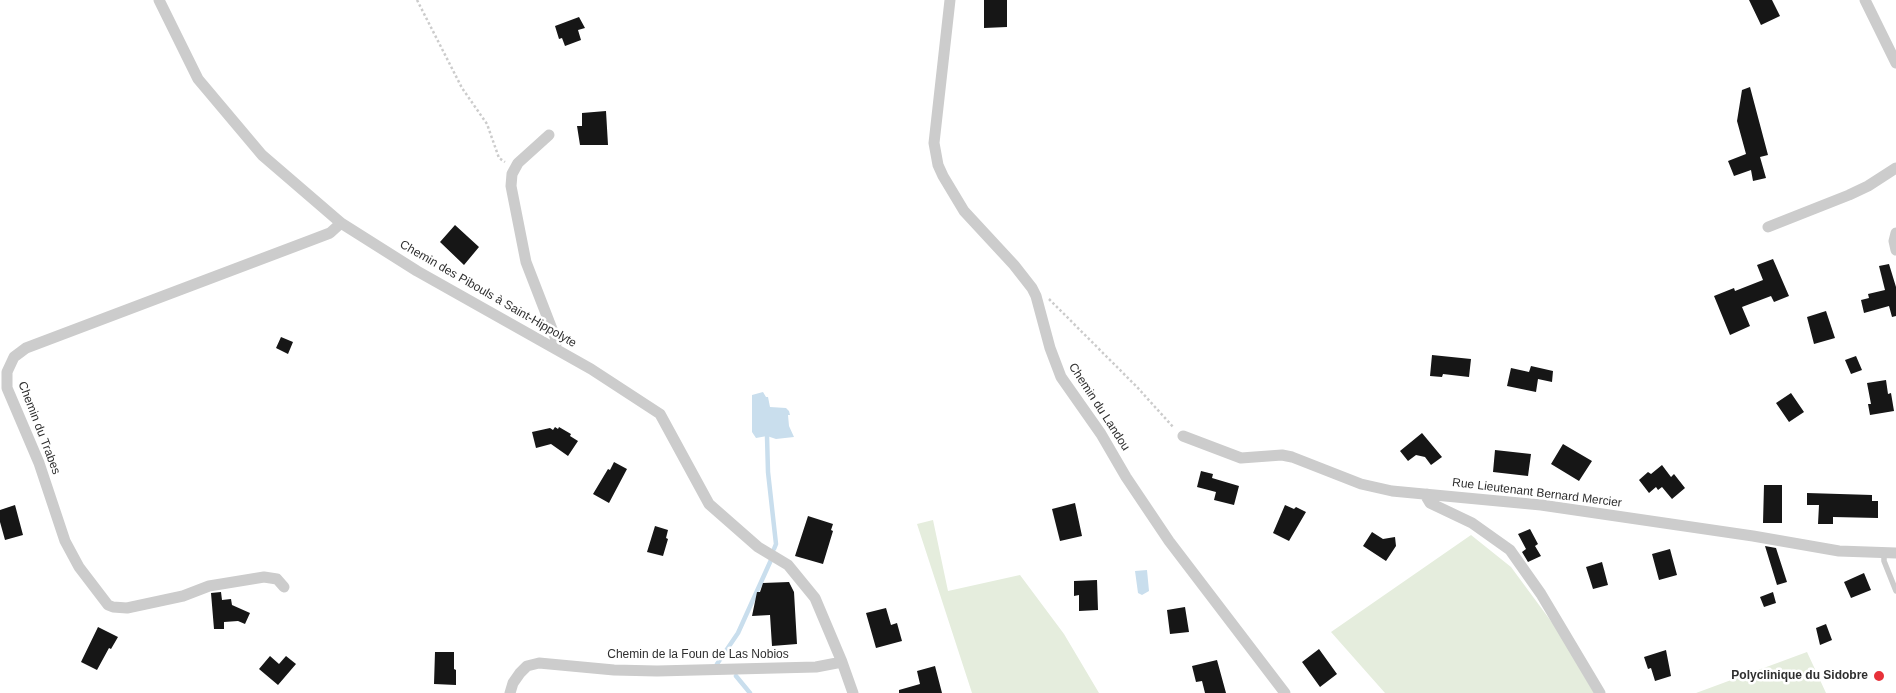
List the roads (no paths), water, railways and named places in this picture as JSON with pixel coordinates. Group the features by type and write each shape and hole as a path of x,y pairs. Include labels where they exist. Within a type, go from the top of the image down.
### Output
{"street":[{"name":"Chemin des Pibouls à Saint-Hippolyte","path":"159,0 198,79 262,154 341,223 417,271 554,346 660,414 709,504 758,547 788,565 815,598 853,693"},
{"name":"Chemin du Landou","path":"950,0 934,132 938,165 964,211 1027,280 1036,296 1050,348 1061,377 1068,389 1101,434 1126,477 1169,541 1285,693"},
{"path":"1865,0 1896,63"},
{"path":"549,135 527,153 514,168 511,186 526,262 556,342 554,346"},
{"path":"1768,227 1850,195 1896,168"},
{"name":"Chemin du Trabes","path":"284,587 277,579 264,577 209,586 183,596 126,608 108,605 79,567 65,541 38,463 7,388 7,372 14,357 26,348 330,233 341,223"},
{"path":"1896,233 1894,241 1896,250"},
{"name":"Rue Lieutenant Bernard Mercier","path":"1182,436 1235,457 1248,458 1282,455 1292,457 1376,488 1541,505 1753,536 1839,551 1890,553"},
{"path":"1427,494 1430,503 1472,523 1510,550 1541,594 1600,693"},
{"name":"Chemin de la Foun de Las Nobios","path":"510,693 520,673 528,666 539,663 636,672 816,667 842,662"}],"lane":[{"path":"1890,553 1884,561 1896,591"}],"water":[{"path":"763,392 768,397 770,407 786,408 789,411 789,426 794,437 776,439 767,436 756,438 752,432 752,395"},
{"path":"1147,570 1149,591 1142,595 1138,593 1135,571"}],"waterway":[{"path":"767,436 768,472 776,544 774,549"},
{"path":"717,664 738,633 771,560"},
{"path":"736,676 750,693"}],"place":[{"name":"Polyclinique du Sidobre","path":"1879,676"}]}
